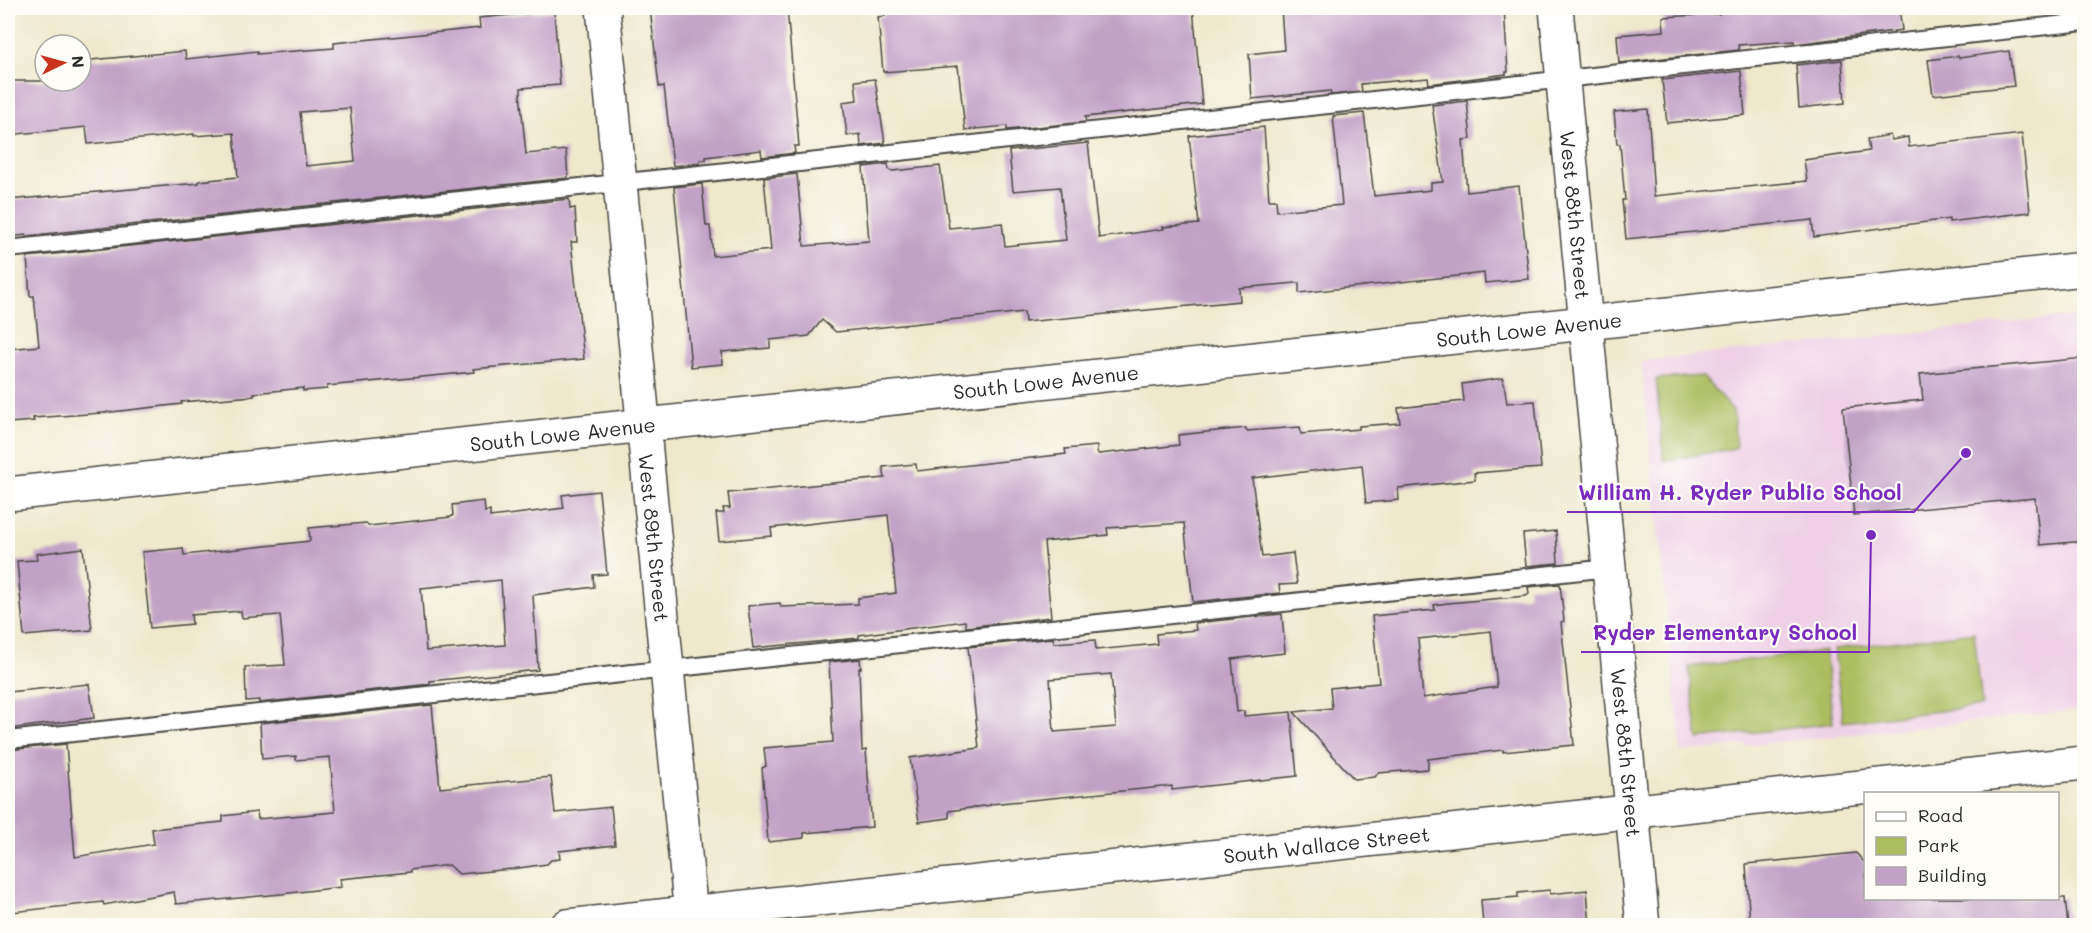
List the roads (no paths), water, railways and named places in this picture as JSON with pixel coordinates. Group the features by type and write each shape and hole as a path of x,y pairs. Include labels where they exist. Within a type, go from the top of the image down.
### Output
{"street":[{"name":"West 89th Street","path":"603,8 691,919"},
{"name":"West 88th Street","path":"1556,8 1643,926"},
{"name":"South Lowe Avenue","path":"8,494 2085,269"},
{"name":"South Wallace Street","path":"567,926 691,919 1632,811 2085,763"}],"lane":[{"path":"8,249 620,181 1563,82 2085,22"},
{"path":"8,740 1610,568"}],"place":[{"name":"William H. Ryder Public School","path":"1966,453"},
{"name":"Ryder Elementary School","path":"1871,535"}]}
